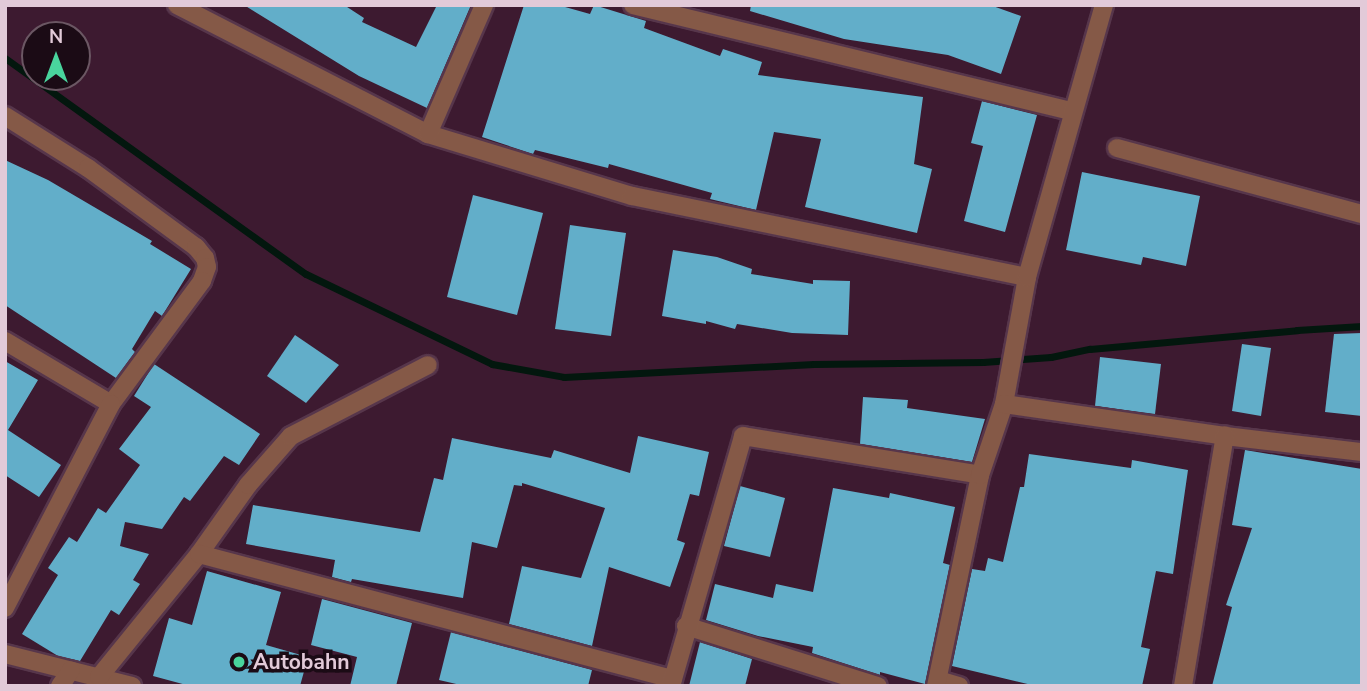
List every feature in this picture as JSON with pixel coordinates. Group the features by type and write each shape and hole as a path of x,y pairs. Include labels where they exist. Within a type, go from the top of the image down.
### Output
{"street":[{"path":"177,5 373,109 428,134 632,196 1027,277"},
{"path":"428,134 484,5"},
{"path":"633,5 1072,111"},
{"path":"959,686 937,683 980,475 1004,404 1027,277 1104,5"},
{"path":"5,116 88,168 196,247 205,258 206,267 202,281 111,404 5,608"},
{"path":"1117,148 1362,215"},
{"path":"5,341 111,404"},
{"path":"99,677 199,554 248,485 290,436 428,365"},
{"path":"1004,404 1224,436 1362,452"},
{"path":"199,554 672,682 743,436 980,475"},
{"path":"1183,686 1224,436"},
{"path":"686,626 878,686"},
{"path":"5,653 132,686"},
{"path":"60,686 71,670"}],"building":[{"path":"244,5 344,5 364,18 362,22 416,47 437,5 471,5 427,108 359,76"},
{"path":"524,5 558,5 590,14 594,5 646,21 644,28 720,56 723,49 762,62 758,75 923,97 914,164 932,169 917,233 805,207 821,139 774,132 756,210 710,199 712,193 609,164 608,168 535,150 533,154 482,137"},
{"path":"751,5 990,5 1021,16 1001,74 948,55 844,39 750,11"},
{"path":"982,101 1037,115 1005,232 964,221 983,146 971,143"},
{"path":"5,160 48,180 152,241 150,244 191,269 162,316 155,311 132,349 135,352 116,378 5,305"},
{"path":"1082,172 1200,196 1186,266 1143,257 1141,265 1066,250"},
{"path":"473,195 543,213 517,315 447,297"},
{"path":"570,225 626,233 611,336 555,329"},
{"path":"673,250 717,257 752,269 751,274 813,284 813,280 850,281 848,335 792,333 737,324 735,329 706,321 706,324 662,316"},
{"path":"1362,333 1362,416 1325,412 1334,334"},
{"path":"295,335 339,365 306,403 267,376"},
{"path":"1242,344 1271,348 1261,416 1232,411"},
{"path":"1100,357 1161,364 1155,414 1095,406"},
{"path":"5,361 38,380 8,430 61,465 39,497 5,475"},
{"path":"154,364 260,434 239,465 224,456 190,501 184,497 162,529 125,522 120,546 149,554 133,580 140,584 119,615 111,610 80,661 58,656 22,634 58,575 48,568 69,537 77,542 98,508 106,513 140,465 119,449 151,407 134,396"},
{"path":"863,397 908,400 907,408 985,419 972,462 860,444"},
{"path":"638,436 709,452 699,496 690,494 677,540 685,543 670,587 609,567 592,646 509,624 522,566 581,578 605,508 522,483 522,486 514,485 497,548 472,542 463,598 352,579 351,582 332,577 335,560 246,544 253,505 420,532 434,478 443,480 452,438 551,458 554,450 630,473"},
{"path":"1245,450 1362,469 1362,686 1212,686 1232,607 1226,605 1252,528 1232,525"},
{"path":"1029,454 1131,468 1132,460 1188,470 1173,574 1156,571 1141,647 1150,649 1142,686 1036,686 952,666 972,569 985,571 988,558 1003,562 1020,487 1024,487"},
{"path":"740,486 785,498 770,557 724,546"},
{"path":"833,488 889,498 890,493 955,507 943,563 950,565 925,684 880,672 880,675 812,653 813,647 758,636 706,620 715,584 773,598 776,584 813,592"},
{"path":"207,571 281,592 266,645 308,657 300,686 190,686 153,676 169,618 192,625"},
{"path":"322,599 412,623 396,686 350,686 357,657 311,645"},
{"path":"451,632 592,670 588,686 465,686 439,680"},
{"path":"700,642 752,659 745,686 689,686"}],"waterway":[{"path":"5,58 306,274 492,364 564,377 814,364 983,362 1051,357 1090,349 1362,326"}],"place":[{"name":"Autobahn","path":"239,662"}]}
